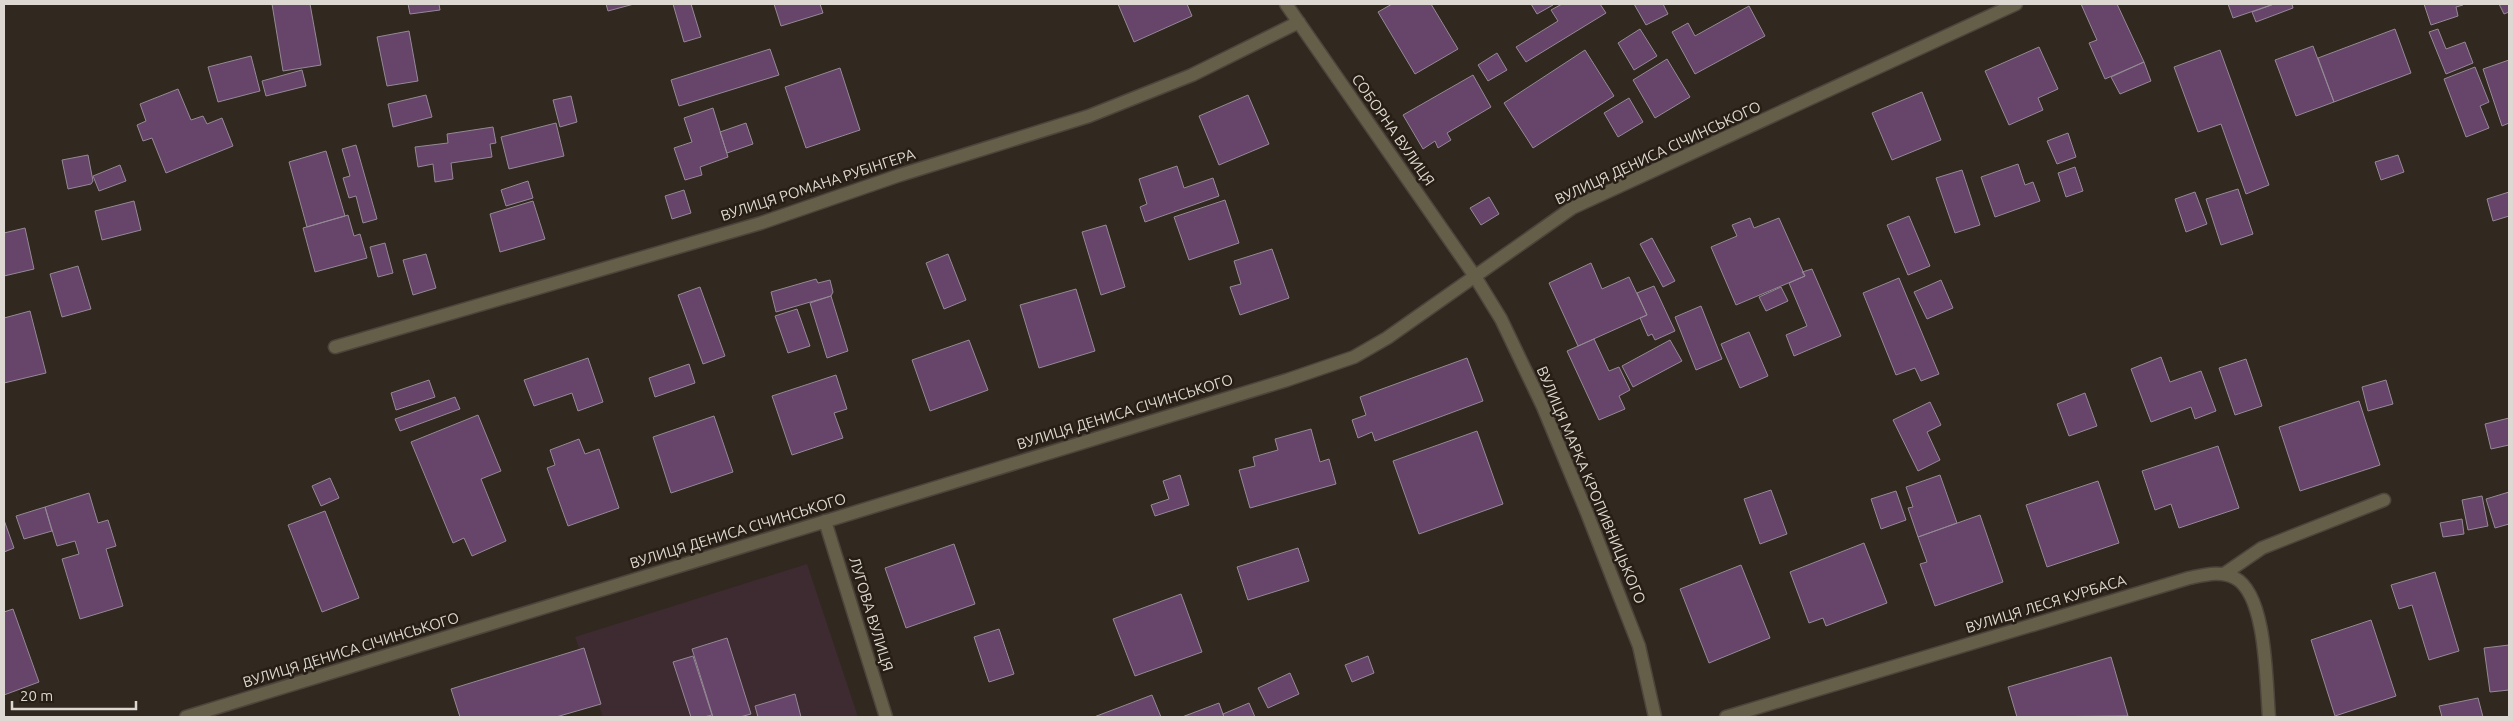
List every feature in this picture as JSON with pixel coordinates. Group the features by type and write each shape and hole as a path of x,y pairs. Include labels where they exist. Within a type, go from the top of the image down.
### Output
{"street":[{"name":"СОБОРНА ВУЛИЦЯ","path":"1286,4 1474,275"},
{"name":"ВУЛИЦЯ ДЕНИСА СІЧИНСЬКОГО","path":"186,717 1287,380 1354,357 1386,338 1572,208 2016,4"},
{"name":"ВУЛИЦЯ РОМАНА РУБІНГЕРА","path":"335,347 761,223 900,175 1089,116 1192,75 1298,22"},
{"name":"ВУЛИЦЯ МАРКА КРОПИВНИЦЬКОГО","path":"1474,275 1501,319 1544,407 1640,646 1655,717"},
{"path":"2224,574 2262,548 2384,500"},
{"name":"ЛУГОВА ВУЛИЦЯ","path":"825,521 886,717"},
{"path":"2224,574 2243,583 2254,602 2262,650 2269,717"},
{"name":"ВУЛИЦЯ ЛЕСЯ КУРБАСА","path":"1726,717 2189,578 2224,574"}],"shaded area":[{"path":"807,564 858,717 603,717 575,637"}],"building":[{"path":"272,4 310,4 321,65 283,71"},
{"path":"408,4 439,4 440,10 410,14"},
{"path":"606,4 634,4 608,11"},
{"path":"673,4 691,4 701,37 684,42"},
{"path":"774,4 820,4 823,13 781,26"},
{"path":"1118,4 1187,4 1192,16 1134,42"},
{"path":"1392,4 1431,4 1458,49 1415,74 1378,12"},
{"path":"1531,4 1552,4 1553,5 1537,14"},
{"path":"1562,4 1600,4 1606,13 1526,62 1516,47 1558,21 1551,10"},
{"path":"1634,4 1663,4 1668,14 1646,25"},
{"path":"2081,4 2117,4 2144,62 2105,79 2089,43 2097,40"},
{"path":"2228,4 2274,4 2233,18"},
{"path":"2274,4 2292,4 2293,8 2256,22 2252,12"},
{"path":"2424,4 2463,5 2456,7 2458,16 2431,25"},
{"path":"2499,4 2509,4 2509,12 2504,14"},
{"path":"1749,6 1765,36 1695,74 1672,32 1688,23 1695,36"},
{"path":"1640,29 1657,56 1634,70 1618,43"},
{"path":"2395,29 2411,73 2334,102 2318,58"},
{"path":"2438,29 2446,49 2465,42 2473,63 2446,74 2429,32"},
{"path":"409,31 418,81 387,86 377,37"},
{"path":"2313,46 2334,102 2296,116 2275,60"},
{"path":"2039,47 2058,89 2038,98 2043,110 2009,125 1985,71"},
{"path":"770,49 779,75 679,106 671,80"},
{"path":"1585,50 1614,96 1533,148 1504,103"},
{"path":"2220,50 2269,185 2246,194 2221,124 2198,132 2174,67"},
{"path":"1497,53 1507,70 1488,81 1478,65"},
{"path":"251,56 260,91 218,102 208,67"},
{"path":"1667,59 1690,97 1655,118 1633,80"},
{"path":"2509,60 2509,123 2502,126 2483,69"},
{"path":"2144,62 2151,81 2120,94 2111,77"},
{"path":"2475,67 2489,102 2480,106 2489,128 2466,137 2444,79"},
{"path":"840,68 860,130 806,148 785,87"},
{"path":"302,70 306,86 266,96 262,81"},
{"path":"1473,75 1491,107 1447,133 1451,140 1438,148 1435,141 1423,149 1403,115"},
{"path":"178,89 191,120 203,116 207,124 222,118 233,146 166,173 152,138 143,141 137,125 146,121 140,104"},
{"path":"1922,92 1941,140 1892,160 1872,113"},
{"path":"426,95 432,117 393,127 388,104"},
{"path":"1248,95 1269,144 1219,165 1199,116"},
{"path":"571,96 577,122 560,127 553,100"},
{"path":"1629,98 1643,122 1618,137 1604,113"},
{"path":"713,108 728,157 700,167 702,175 685,180 674,148 692,142 684,118"},
{"path":"556,123 564,156 509,169 501,137"},
{"path":"746,123 753,144 727,153 720,132"},
{"path":"493,127 496,143 490,144 492,157 451,163 453,179 435,182 433,164 418,167 415,147 448,143 447,134"},
{"path":"2068,133 2076,157 2057,164 2047,141"},
{"path":"356,145 377,219 363,223 356,196 349,198 343,178 350,176 342,149"},
{"path":"326,151 345,216 307,227 289,162"},
{"path":"88,155 93,181 91,184 68,189 62,160"},
{"path":"2398,155 2404,172 2381,180 2375,162"},
{"path":"2018,164 2025,185 2033,182 2040,201 1995,217 1981,177"},
{"path":"120,165 126,181 99,191 93,176"},
{"path":"1177,166 1184,188 1213,178 1219,196 1145,222 1140,207 1147,204 1139,179"},
{"path":"2075,167 2083,191 2066,197 2058,173"},
{"path":"1962,170 1980,225 1955,233 1936,178"},
{"path":"528,181 533,198 506,206 501,190"},
{"path":"2238,189 2253,234 2221,245 2206,199"},
{"path":"684,190 691,213 672,219 665,196"},
{"path":"2195,192 2207,224 2186,232 2175,199"},
{"path":"2509,192 2509,216 2493,221 2487,199"},
{"path":"1489,197 1499,214 1481,225 1470,208"},
{"path":"1225,200 1239,243 1189,260 1174,217"},
{"path":"134,201 141,230 102,240 95,211"},
{"path":"533,201 545,239 500,252 490,214"},
{"path":"348,215 354,236 360,234 367,258 315,272 303,228"},
{"path":"1909,216 1930,266 1908,275 1887,225"},
{"path":"1750,218 1754,228 1779,218 1805,276 1736,305 1711,247 1737,236 1732,225"},
{"path":"1106,225 1125,287 1101,295 1082,232"},
{"path":"25,228 34,269 4,276 4,233"},
{"path":"1652,238 1675,281 1663,287 1640,244"},
{"path":"385,243 393,273 378,277 370,247"},
{"path":"1272,249 1289,298 1240,315 1230,287 1241,284 1234,261"},
{"path":"426,254 436,288 413,295 403,260"},
{"path":"948,254 966,300 944,309 926,263"},
{"path":"1591,263 1602,289 1629,277 1647,315 1578,346 1549,283"},
{"path":"78,266 91,309 62,317 50,274"},
{"path":"1812,269 1841,336 1794,356 1786,335 1807,326 1789,283 1805,276 1802,272"},
{"path":"1899,278 1939,374 1921,381 1915,368 1896,375 1863,293"},
{"path":"816,279 818,283 830,280 833,292 831,296 776,312 771,292"},
{"path":"1941,280 1953,308 1927,319 1914,292"},
{"path":"1654,286 1675,331 1655,340 1652,334 1648,336 1640,318 1647,315 1637,293"},
{"path":"700,287 725,356 703,364 678,295"},
{"path":"1781,287 1788,301 1766,311 1759,297"},
{"path":"1076,289 1095,351 1039,368 1020,305"},
{"path":"831,296 848,351 827,358 810,303"},
{"path":"1701,306 1722,359 1696,370 1675,317"},
{"path":"797,309 810,346 788,353 775,316"},
{"path":"30,311 46,373 4,383 4,318"},
{"path":"1749,332 1768,376 1740,388 1721,344"},
{"path":"1594,339 1609,371 1619,367 1630,390 1619,396 1625,409 1599,420 1567,351"},
{"path":"969,340 988,390 930,411 912,360"},
{"path":"1670,340 1682,361 1633,387 1622,366"},
{"path":"2161,357 2170,382 2201,371 2216,411 2195,419 2191,407 2151,422 2131,369"},
{"path":"588,358 603,402 578,411 572,393 534,406 524,380"},
{"path":"1467,358 1483,401 1375,441 1372,432 1358,438 1352,420 1366,415 1360,397"},
{"path":"2246,359 2262,406 2235,415 2219,368"},
{"path":"689,364 695,383 655,397 649,378"},
{"path":"836,375 847,409 834,413 843,438 792,455 772,396"},
{"path":"429,380 435,397 396,410 391,393"},
{"path":"2386,380 2393,404 2368,411 2362,387"},
{"path":"2085,393 2097,426 2069,436 2057,404"},
{"path":"455,397 460,409 400,431 395,419"},
{"path":"2359,401 2380,465 2300,491 2279,427"},
{"path":"1930,402 1941,425 1927,432 1940,460 1918,471 1893,420"},
{"path":"478,415 501,471 481,479 506,541 472,556 464,538 453,543 411,442"},
{"path":"714,416 733,472 671,493 653,437"},
{"path":"2509,418 2509,445 2491,449 2485,424"},
{"path":"1311,429 1320,462 1329,459 1336,484 1250,508 1239,470 1255,466 1253,457 1278,450 1275,439"},
{"path":"1477,431 1503,504 1419,534 1393,461"},
{"path":"579,439 585,454 599,449 619,508 568,526 547,468 555,465 550,450"},
{"path":"2218,446 2239,508 2179,528 2171,504 2155,510 2142,471"},
{"path":"1180,475 1189,505 1155,516 1151,505 1169,499 1163,481"},
{"path":"1940,475 1957,523 1918,537 1908,508 1913,507 1906,487"},
{"path":"330,478 339,498 321,506 312,486"},
{"path":"2098,481 2119,543 2047,567 2026,505"},
{"path":"1771,490 1787,534 1760,544 1744,499"},
{"path":"1896,491 1906,520 1881,529 1871,499"},
{"path":"2509,492 2509,524 2495,528 2486,499"},
{"path":"89,493 98,523 108,520 116,546 106,549 123,606 80,619 62,559 79,554 75,541 57,546 45,507"},
{"path":"2482,496 2488,526 2468,530 2462,500"},
{"path":"45,507 52,531 24,539 16,516"},
{"path":"325,511 359,598 322,612 288,525"},
{"path":"1980,515 2003,582 1935,606 1920,564 1927,562 1918,537"},
{"path":"2462,519 2464,534 2443,537 2440,523"},
{"path":"4,520 14,548 4,552"},
{"path":"1864,543 1887,603 1826,626 1823,618 1809,623 1790,572"},
{"path":"954,544 975,604 906,628 885,568"},
{"path":"1298,548 1309,581 1248,600 1237,567"},
{"path":"1741,565 1770,638 1709,663 1680,589"},
{"path":"2435,572 2459,651 2429,660 2412,605 2399,609 2391,585"},
{"path":"1181,594 1202,652 1135,676 1113,619"},
{"path":"13,609 39,682 4,695 4,612"},
{"path":"2371,620 2396,696 2335,716 2311,640"},
{"path":"999,629 1014,674 989,682 974,637"},
{"path":"727,638 751,714 740,717 713,717 692,649"},
{"path":"2509,645 2509,690 2490,692 2484,648"},
{"path":"584,648 601,704 556,717 460,717 451,689"},
{"path":"693,656 712,715 704,717 691,717 673,662"},
{"path":"1368,656 1374,673 1352,682 1345,665"},
{"path":"2111,657 2128,716 2017,717 2008,687"},
{"path":"1290,673 1299,694 1268,708 1258,688"},
{"path":"795,694 801,717 758,717 755,706"},
{"path":"1152,695 1161,717 1094,717"},
{"path":"2478,698 2483,717 2442,717 2439,706"},
{"path":"1219,703 1224,717 1182,717"},
{"path":"1249,703 1255,717 1224,717 1223,714"}]}
